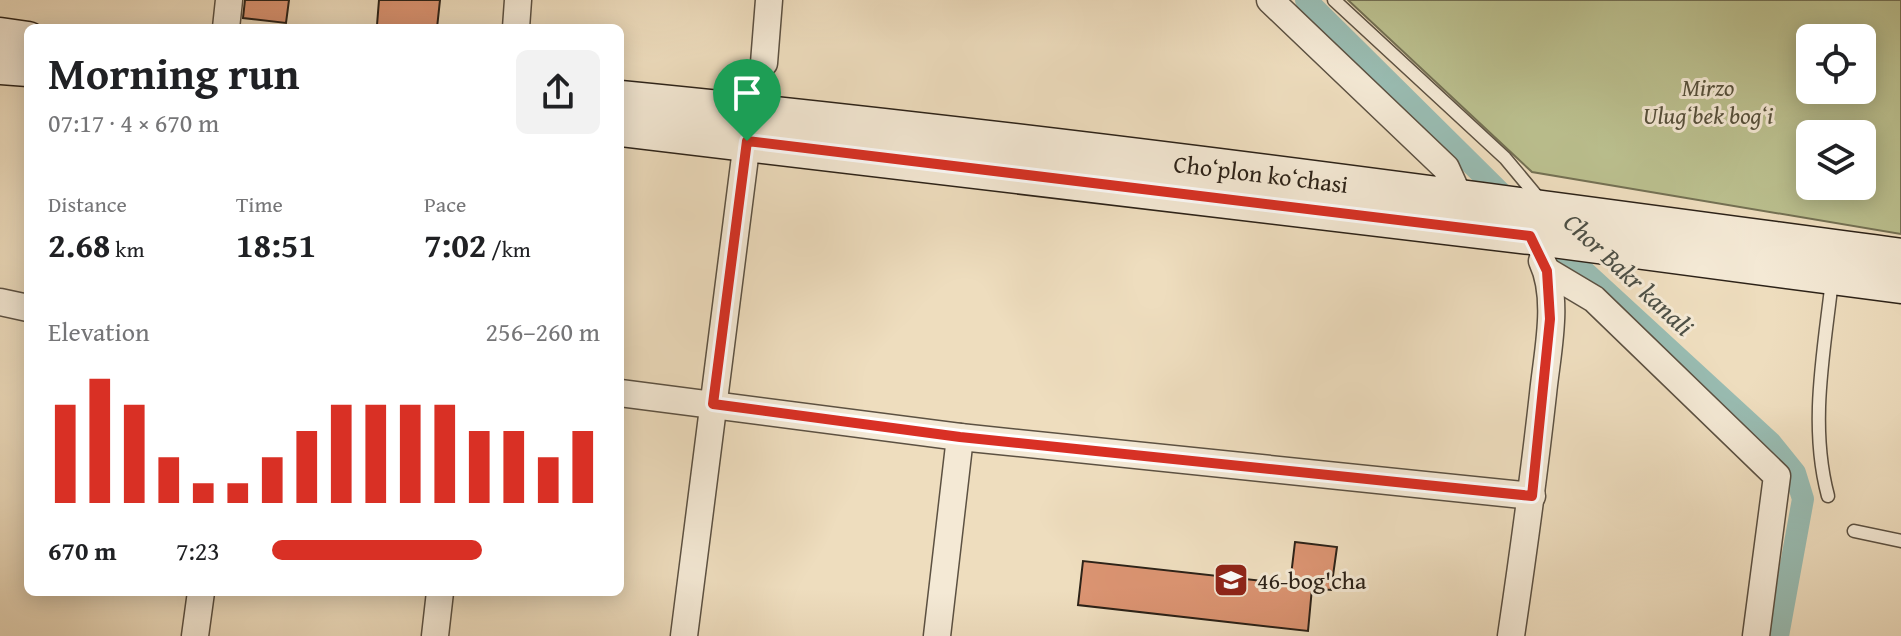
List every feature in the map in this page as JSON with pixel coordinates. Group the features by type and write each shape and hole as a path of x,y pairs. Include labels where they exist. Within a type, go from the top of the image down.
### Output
{"main road":[{"path":"0,36 24,39"},
{"path":"0,66 24,68"},
{"name":"Choʻplon koʻchasi","path":"624,99 754,112 1467,200 1537,232 1594,245 1901,285"},
{"name":"Choʻplon koʻchasi","path":"624,128 1537,232 1901,257"}],"street":[{"path":"226,24 229,0"},
{"path":"516,24 518,0"},
{"path":"764,63 769,0"},
{"path":"1270,0 1446,168 1467,200"},
{"path":"684,636 747,141"},
{"path":"1511,636 1532,496 1550,319 1537,232"},
{"path":"1537,232 1594,299 1777,476 1756,636"},
{"path":"0,302 24,307"},
{"path":"624,393 960,437 1532,496"},
{"path":"937,636 960,437"},
{"path":"195,636 200,596"},
{"path":"435,636 440,596"}],"lane":[{"path":"1334,0 1505,158 1537,232"},
{"path":"1828,496 1821,468 1817,419 1832,276"},
{"path":"1854,531 1901,541"}],"green space":[{"name":"Mirzo Ulugʻbek bogʻi","path":"1348,0 1901,0 1901,234 1532,172"}],"building":[{"path":"245,0 289,0 286,23 243,18"},
{"path":"379,0 440,0 437,24 377,24"},
{"path":"1295,542 1337,547 1331,590 1312,588 1308,631 1078,605 1083,561 1290,584"}],"waterway":[{"name":"Chor Bakr kanali","path":"1306,0 1512,204"},
{"name":"Chor Bakr kanali","path":"1549,239 1770,442 1795,473 1803,499 1778,636"}],"place":[{"name":"46-bog'cha","path":"1231,580"}],"route":[{"path":"747,141 1530,236 1547,271 1550,319 1532,496 960,437 713,404 744,188 747,141"}]}
